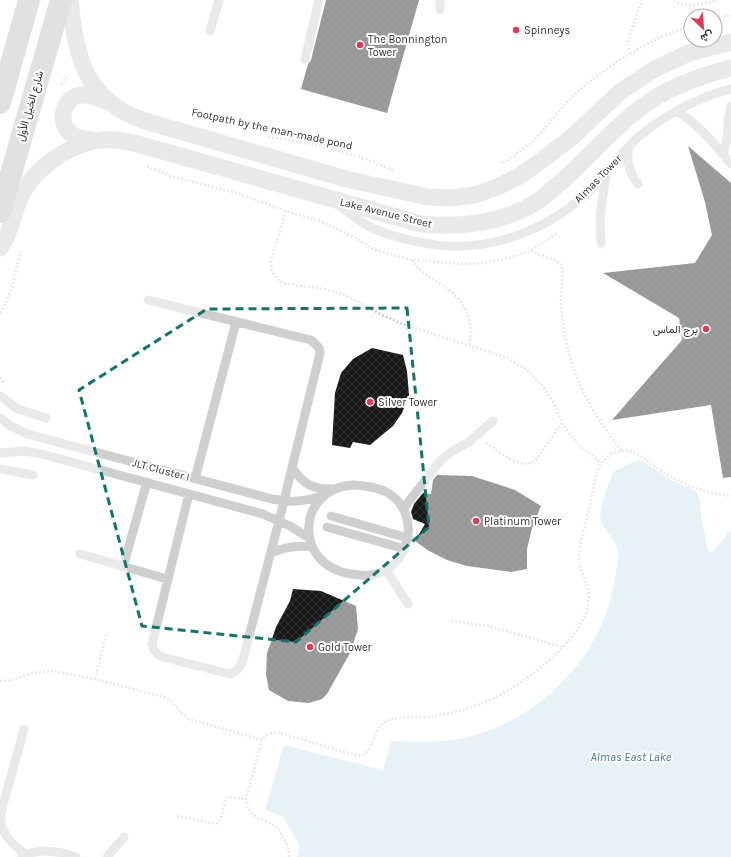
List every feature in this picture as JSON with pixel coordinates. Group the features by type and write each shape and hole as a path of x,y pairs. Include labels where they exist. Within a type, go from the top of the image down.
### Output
{"main road":[{"path":"0,103 29,0"},
{"name":"شارع الخيل الأول","path":"0,212 61,0"}],"street":[{"name":"Lake Avenue Street","path":"70,0 74,37 82,62 92,83 99,93 119,110 132,117 145,121 339,177 428,197 451,198 482,192 518,177 571,138 620,92 653,70 689,53 731,42"},
{"name":"Lake Avenue Street","path":"108,102 84,95 75,97 68,102 63,111 63,120 66,129 73,135 94,141 121,140 134,143 421,224 444,226 468,225 491,221 507,216 536,203 551,191 636,111 666,91 699,77 731,68"},
{"name":"Lake Avenue Street","path":"0,248 9,232 17,204 22,193 37,173 58,156 94,141"}],"lane":[{"path":"210,31 219,0"},
{"path":"305,59 319,0"},
{"name":"Almas Tower","path":"332,199 355,217 377,230 419,242 447,246 474,245 502,241 529,232 554,219 574,204 594,187 630,146 652,127 699,100 731,90"},
{"path":"723,154 728,138 728,118 731,106"},
{"path":"678,111 702,130 731,164"},
{"path":"630,146 628,154 629,170 638,184"},
{"path":"601,244 600,217 606,174"},
{"path":"148,300 312,340 319,348 319,359 242,663 236,672 230,674 162,657 153,650 153,639 189,494"},
{"path":"196,479 236,322"},
{"path":"0,396 18,410 46,418"},
{"name":"JLT Cluster I","path":"0,418 11,426 27,434 284,502 305,501 343,486 352,485 375,488 388,493 396,500 403,510 407,518 409,528 408,538 405,549 400,558 386,570 373,575 359,576 343,573 322,562 310,542 290,526 264,514 38,453 24,451 0,453"},
{"path":"403,510 441,460 476,436 493,421"},
{"path":"292,467 297,476 314,488 335,489"},
{"path":"0,469 33,475"},
{"path":"123,567 147,482"},
{"name":"JLT Cluster I","path":"310,542 308,526 311,514 317,503 326,494"},
{"path":"331,516 408,538"},
{"path":"327,527 405,549"},
{"path":"271,553 280,549 310,542"},
{"path":"80,554 168,579"},
{"path":"386,570 408,604"},
{"path":"24,729 0,812 1,826 11,843 24,856 35,852 47,851 76,857"},
{"path":"107,857 124,837"}],"path":[{"path":"630,54 628,43 642,0"},
{"path":"674,0 680,5 687,6 718,0"},
{"path":"501,165 517,154 536,137 571,98 606,70 643,46 683,29"},
{"name":"Footpath by the man-made pond","path":"263,136 309,143 360,156 396,172"},
{"path":"286,211 271,261 271,268 277,280 283,283 340,293 384,316 403,324 508,358 527,370 542,385 554,403 562,423 578,444 601,463"},
{"path":"530,251 557,261 562,266 562,321 566,345 573,368 582,391 593,412 622,451"},
{"path":"412,260 424,275 445,287 455,295 463,306 471,330 469,346"},
{"path":"476,436 518,463 528,464 536,460 562,423"},
{"path":"289,857 287,845 280,831 273,824 251,813 248,809 246,799 262,740 266,735 273,732 280,733 355,755 363,755 368,750 378,728 390,720 433,717 462,710 490,700 516,686 540,668 563,647 581,624 587,610 590,595 586,580 580,567 579,552 597,470 607,457 614,453 630,451 637,454 666,474 697,489 731,496"},
{"path":"451,621 488,626 563,647"},
{"path":"95,679 108,632"},
{"path":"0,681 12,680 32,673 54,671 95,679 164,697 174,703 180,712 189,719 262,740"},
{"path":"177,816 216,824 221,821 225,801 228,797 246,799"}],"highlighted area":[{"path":"407,308 429,527 296,642 142,626 79,390 207,309"}],"water":[{"name":"Almas East Lake","path":"639,459 671,480 692,489 697,493 700,501 701,517 709,552 715,550 731,529 731,857 297,857 300,847 284,817 265,810 284,745 383,770 391,741 446,741 464,738 488,731 512,720 534,707 572,672 587,651 600,628 609,604 615,576 619,554 614,541 601,522 600,518 604,498 613,472"}],"building":[{"name":"The Bonnington Tower","path":"326,0 419,0 387,113 301,89 308,64 311,60"},
{"name":"برج الماس","path":"688,146 731,183 731,477 723,478 711,405 612,420 682,340 679,318 603,273 695,263 712,235 705,202"},
{"name":"Silver Tower","path":"372,348 403,355 407,371 409,395 402,413 393,426 370,445 353,442 350,448 332,445 335,393 341,373 353,359"},
{"name":"Platinum Tower","path":"437,475 472,476 515,490 541,506 532,528 527,549 527,569 511,572 467,566 447,560 429,551 415,541 425,524 413,519 411,512 414,504 423,493 431,494 433,480"},
{"name":"Gold Tower","path":"293,589 321,591 356,606 358,629 350,653 327,694 322,699 309,703 288,701 269,690 266,675 267,653 276,627 290,601"}],"place":[{"name":"Spinneys","path":"516,30"},
{"name":"The Bonnington Tower","path":"360,45"},
{"name":"برج الماس","path":"706,329"},
{"name":"Silver Tower","path":"370,402"},
{"name":"Platinum Tower","path":"476,521"},
{"name":"Gold Tower","path":"310,647"}]}
